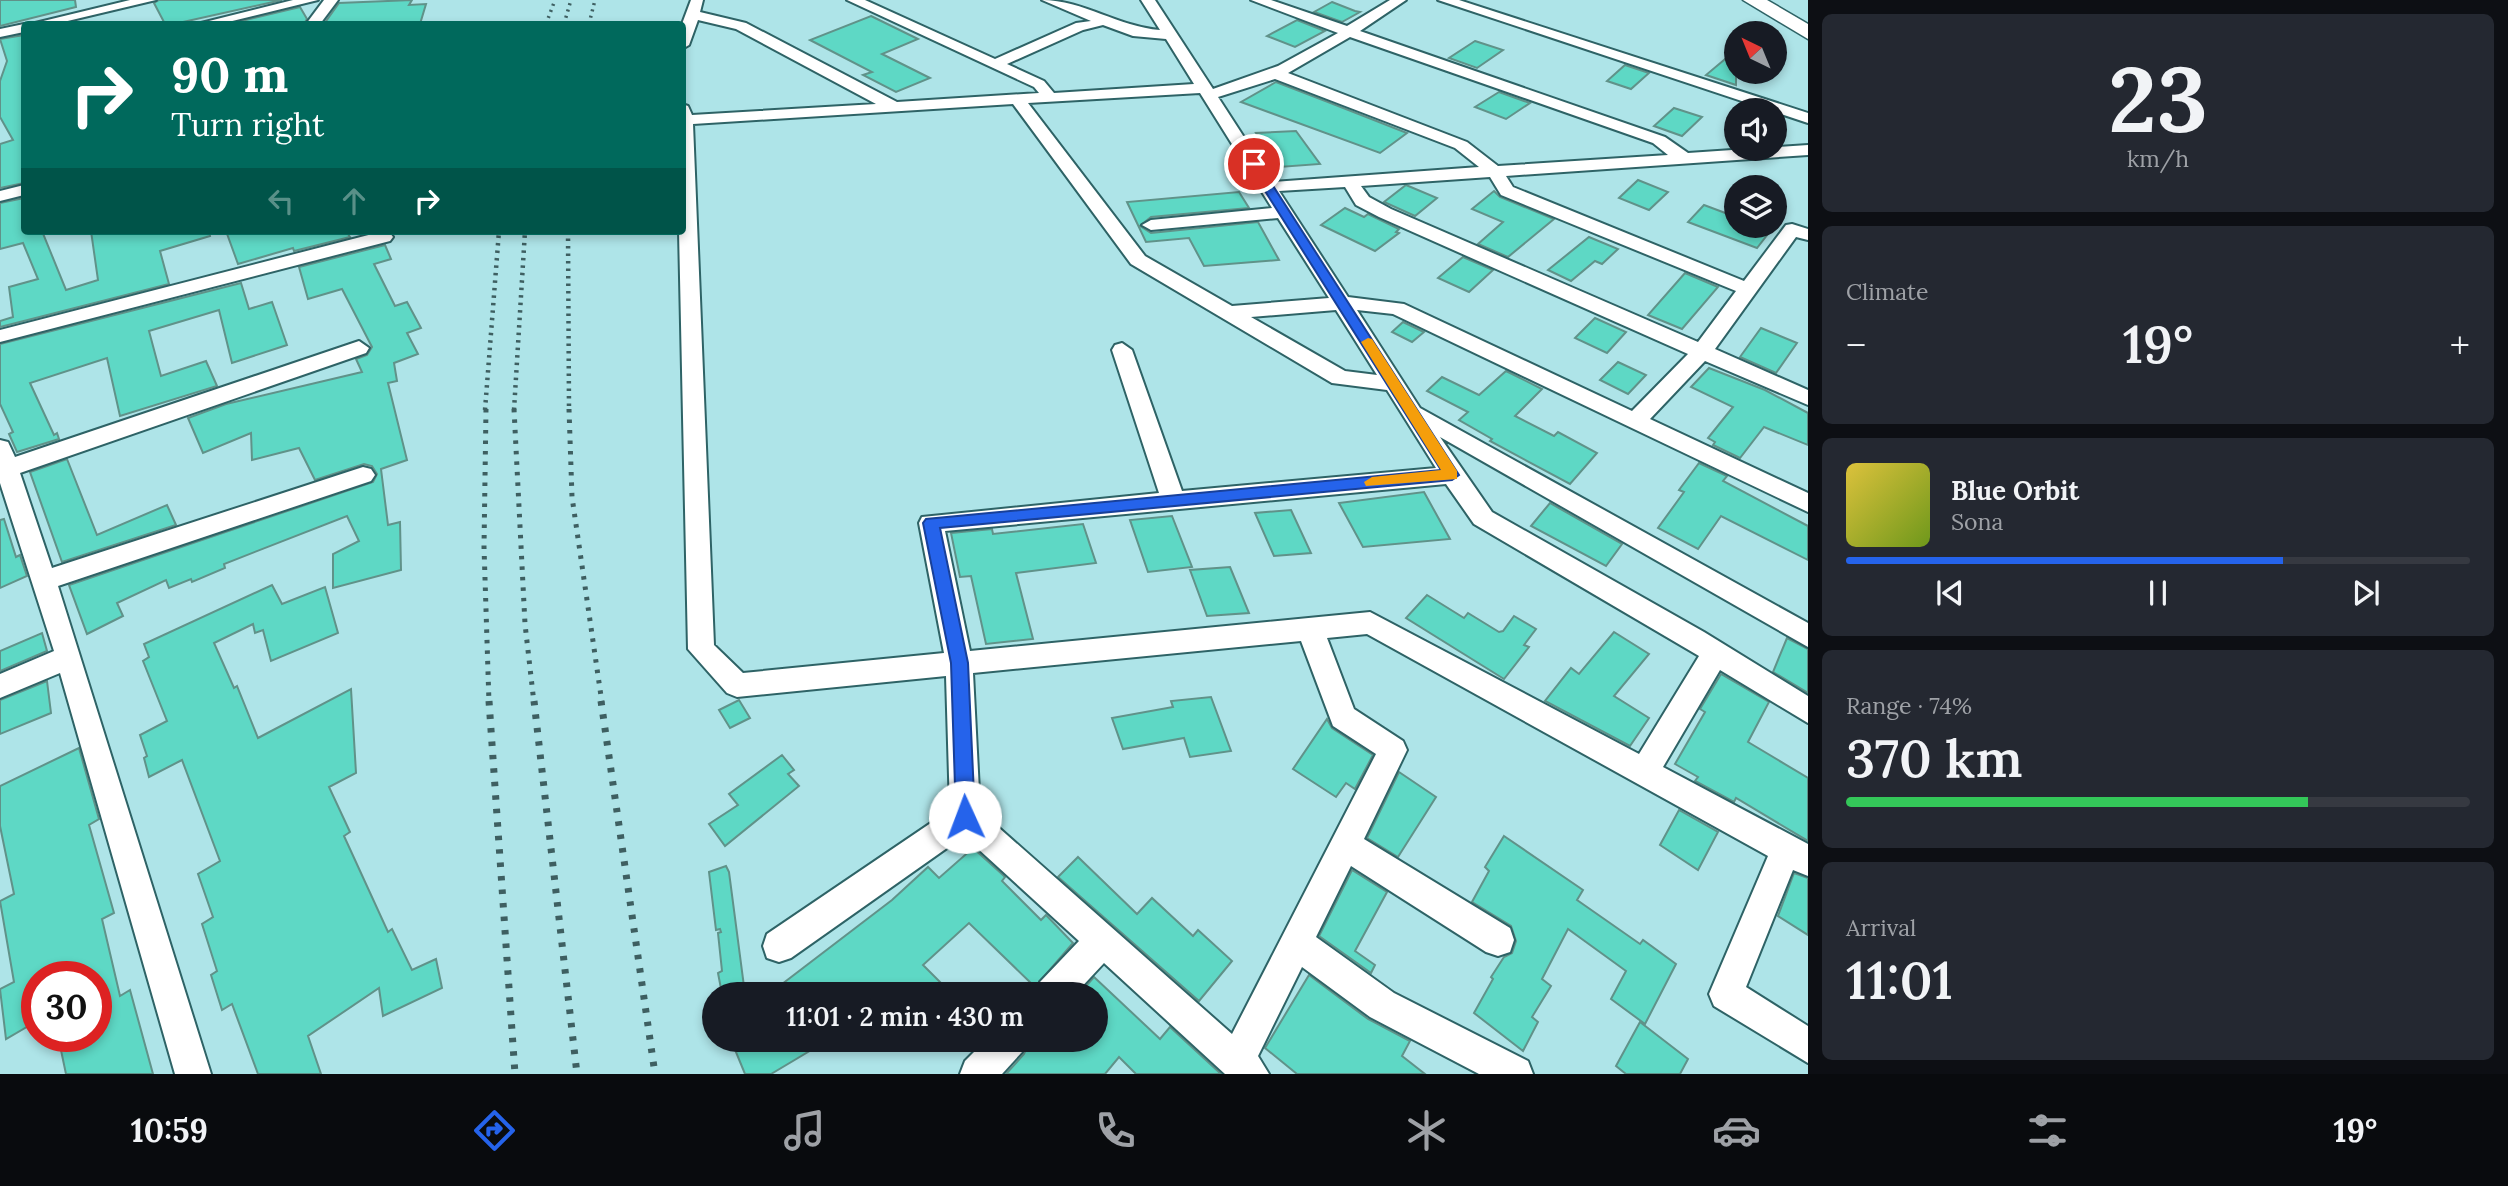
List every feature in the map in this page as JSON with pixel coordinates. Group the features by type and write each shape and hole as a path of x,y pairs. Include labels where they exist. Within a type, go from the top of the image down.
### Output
{"street":[{"path":"44,19 149,0"},
{"path":"218,21 311,0"},
{"path":"315,21 331,0"},
{"path":"855,0 1039,84 1050,97"},
{"path":"1049,0 1133,32 1170,35"},
{"path":"1148,0 1452,475 1483,518 1808,710"},
{"path":"1258,0 1659,140 1685,159"},
{"path":"686,114 894,107 1241,89 1277,74 1399,0"},
{"path":"1445,0 1808,118"},
{"path":"1753,0 1808,33"},
{"path":"1777,0 1808,19"},
{"path":"686,32 694,7 741,26 894,107"},
{"path":"103,10 108,21"},
{"path":"995,64 1081,26 1091,26 1102,20"},
{"path":"0,33 21,29"},
{"path":"1277,74 1461,145 1495,172 1507,191 1750,290"},
{"path":"1017,99 1078,184 1138,260 1340,378 1395,384"},
{"path":"1269,187 1808,150"},
{"path":"686,177 701,649 737,685 1370,622 1797,855 1726,994 1808,1046"},
{"path":"1351,183 1362,201 1385,213 1808,398"},
{"path":"0,196 21,191"},
{"path":"1151,225 1285,212"},
{"path":"1637,419 1701,353 1750,290 1792,229 1808,235"},
{"path":"0,336 384,237"},
{"path":"1228,313 1343,303 1397,307 1637,419 1808,503"},
{"path":"193,1074 69,656 3,462 359,348"},
{"path":"1122,350 1174,501"},
{"path":"1412,412 1808,636"},
{"path":"43,581 363,475"},
{"path":"1311,628 1343,717 1393,750 1296,943 1244,1067 965,817 959,663 931,523 1452,475"},
{"path":"1645,770 1715,653"},
{"path":"0,686 69,656"},
{"path":"779,946 965,817"},
{"path":"1345,845 1498,940"},
{"path":"1063,982 1103,940"},
{"path":"1296,943 1382,1005 1515,1074"},
{"path":"978,1074 999,1052"}],"building":[{"path":"0,0 75,0 76,7 0,26"},
{"path":"159,0 282,0 188,21 163,21 154,3"},
{"path":"412,0 409,5 426,4 421,21 326,21 339,3"},
{"path":"1332,2 1360,12 1342,22 1314,12"},
{"path":"300,7 307,19 306,21 242,21"},
{"path":"871,16 918,39 882,54 930,78 896,92 863,75 872,72 810,40"},
{"path":"1297,20 1325,31 1295,47 1267,36"},
{"path":"21,36 21,184 0,188 0,144 13,140 0,117 0,81 7,61 0,39"},
{"path":"1475,41 1503,50 1477,68 1449,58"},
{"path":"1724,60 1724,81 1706,75"},
{"path":"1625,65 1649,73 1631,89 1607,81"},
{"path":"1276,82 1407,133 1380,153 1241,102"},
{"path":"1499,92 1530,103 1506,119 1475,107"},
{"path":"1674,108 1702,117 1682,136 1654,126"},
{"path":"1296,131 1320,164 1279,167 1256,133"},
{"path":"1638,180 1668,192 1649,210 1619,198"},
{"path":"1406,185 1437,198 1415,216 1384,202"},
{"path":"1494,191 1500,197 1554,219 1508,257 1478,244 1503,222 1472,209"},
{"path":"1239,192 1249,208 1151,217 1140,226 1151,233 1258,222 1279,260 1204,266 1189,238 1146,242 1127,202"},
{"path":"21,199 21,235 44,235 66,290 98,280 92,235 210,236 160,251 169,284 0,327 0,321 13,317 9,287 38,279 23,243 0,249 0,203"},
{"path":"1704,205 1724,212 1724,236 1688,222"},
{"path":"1345,208 1364,217 1368,214 1399,229 1396,232 1399,233 1375,251 1321,225"},
{"path":"227,235 350,237 294,251 293,248 238,264"},
{"path":"1589,237 1618,249 1602,264 1595,261 1571,281 1548,270"},
{"path":"1730,238 1765,238 1757,248"},
{"path":"385,245 391,259 374,264 395,306 407,302 421,328 407,333 418,354 394,363 397,381 388,383 407,460 381,469 388,525 400,522 401,570 333,588 333,554 359,541 347,516 224,564 225,568 192,582 191,579 169,588 166,580 117,603 123,616 87,634 69,585 373,482 377,474 372,466 364,464 315,480 299,448 252,460 251,433 203,453 188,418 226,404 362,372 356,359 367,355 372,347 342,289 308,299 299,267"},
{"path":"1463,257 1493,270 1469,292 1438,278"},
{"path":"1685,273 1718,287 1682,329 1648,315"},
{"path":"241,283 249,309 272,302 287,345 232,363 219,310 149,331 161,376 206,361 217,386 120,416 107,358 30,383 54,435 57,433 59,439 17,452 9,434 13,432 0,404 0,344"},
{"path":"1595,318 1626,332 1607,353 1575,338"},
{"path":"1403,322 1424,332 1412,342 1392,332"},
{"path":"1761,328 1797,343 1776,373 1740,357"},
{"path":"1618,362 1646,375 1628,394 1600,380"},
{"path":"1709,368 1765,390 1808,413 1808,445 1764,427 1740,458 1713,445 1715,442 1708,438 1733,407 1691,387"},
{"path":"1506,371 1542,389 1515,416 1554,436 1558,432 1597,453 1570,484 1490,441 1492,439 1459,420 1468,412 1427,391 1442,377 1479,395"},
{"path":"67,459 97,535 167,505 176,525 62,562 30,472"},
{"path":"1699,463 1727,476 1723,481 1808,526 1808,560 1721,516 1698,549 1658,528 1684,492 1679,490"},
{"path":"1424,492 1450,539 1363,547 1339,503"},
{"path":"1550,503 1622,544 1606,566 1531,526"},
{"path":"1291,510 1311,553 1274,556 1255,513"},
{"path":"1172,516 1192,567 1148,572 1130,520"},
{"path":"4,519 16,557 20,555 27,576 0,588 0,520"},
{"path":"1083,524 1096,563 1016,573 1033,639 986,644 971,576 960,577 951,533 992,529 993,534"},
{"path":"1230,567 1249,613 1207,616 1190,570"},
{"path":"272,585 282,604 325,587 338,633 271,661 263,630 255,633 253,624 214,643 234,688 237,686 258,738 351,689 356,773 329,787 350,832 344,836 388,932 392,929 412,970 436,959 442,988 383,1016 379,988 308,1036 321,1074 258,1074 232,1004 222,1010 211,975 217,971 202,924 213,917 198,874 220,861 182,760 149,777 144,758 147,756 140,735 167,721 143,661 149,657 144,644"},
{"path":"1427,595 1464,618 1468,613 1499,632 1503,631 1514,616 1536,629 1524,645 1529,647 1504,679 1406,618"},
{"path":"1614,632 1649,654 1614,696 1649,718 1630,746 1545,701 1571,668 1579,674"},
{"path":"42,633 47,651 0,671 0,651"},
{"path":"1787,638 1808,649 1808,693 1773,672"},
{"path":"1721,674 1769,702 1748,742 1808,778 1808,841 1736,798 1734,802 1695,781 1698,777 1675,764 1705,712 1700,709"},
{"path":"47,681 51,713 0,734 0,700"},
{"path":"1211,697 1231,751 1190,757 1184,738 1123,749 1112,718 1173,707 1171,701"},
{"path":"739,700 750,718 730,728 719,710"},
{"path":"1327,719 1332,728 1373,755 1355,789 1346,783 1336,797 1293,769"},
{"path":"79,748 99,819 89,825 114,913 102,919 112,961 21,961 21,1030 6,1039 0,989 14,982 0,901 14,894 0,826 0,786"},
{"path":"782,755 794,770 788,774 799,786 725,846 709,824 738,805 729,794"},
{"path":"1399,772 1436,797 1398,857 1367,838"},
{"path":"1679,810 1718,832 1698,870 1660,845"},
{"path":"1504,836 1583,890 1577,900 1640,944 1643,940 1676,964 1645,1024 1611,999 1626,971 1568,929 1542,979 1551,986 1532,1017 1538,1022 1523,1051 1474,1013 1493,979 1491,977 1504,957 1512,953 1516,941 1511,926 1472,902 1489,871 1485,867"},
{"path":"973,848 1005,877 1002,881 1041,920 1046,915 1073,943 1039,982 1030,982 969,923 923,965 940,982 785,982 892,900 928,867 939,878"},
{"path":"1078,857 1137,914 1152,898 1193,936 1198,930 1232,961 1199,1001 1058,877"},
{"path":"726,866 729,872 743,982 720,982 718,973 722,971 718,933 721,932 720,929 716,930 709,872"},
{"path":"1352,870 1387,892 1355,951 1375,965 1371,973 1319,936"},
{"path":"1794,873 1808,878 1808,935 1778,916"},
{"path":"112,962 120,996 130,990 153,1074 66,1074 61,1052 112,1052"},
{"path":"1309,975 1368,1019 1410,1041 1402,1056 1425,1074 1297,1074 1265,1048"},
{"path":"1108,990 1160,1039 1170,1027 1221,1074 1136,1074 1119,1057 1105,1074 1006,1074 1024,1054 1108,1052"},
{"path":"1640,1022 1688,1059 1680,1074 1626,1074 1616,1066"},
{"path":"736,1052 808,1052 771,1074 745,1074"}],"railway":[{"path":"547,21 555,0"},
{"path":"565,21 571,0"},
{"path":"590,21 595,0"},
{"path":"485,410 499,235"},
{"path":"514,410 525,235"},
{"path":"568,235 569,410"},
{"path":"486,409 484,547 489,703"},
{"path":"569,409 572,497 602,703"},
{"path":"514,410 525,624 534,703"},
{"path":"489,701 515,1074"},
{"path":"534,701 577,1074"},
{"path":"601,701 655,1074"}],"slow traffic":[{"path":"1368,342 1452,475 1372,482"}],"route":[{"path":"965,817 959,663 931,523 1452,475 1254,164"}]}
